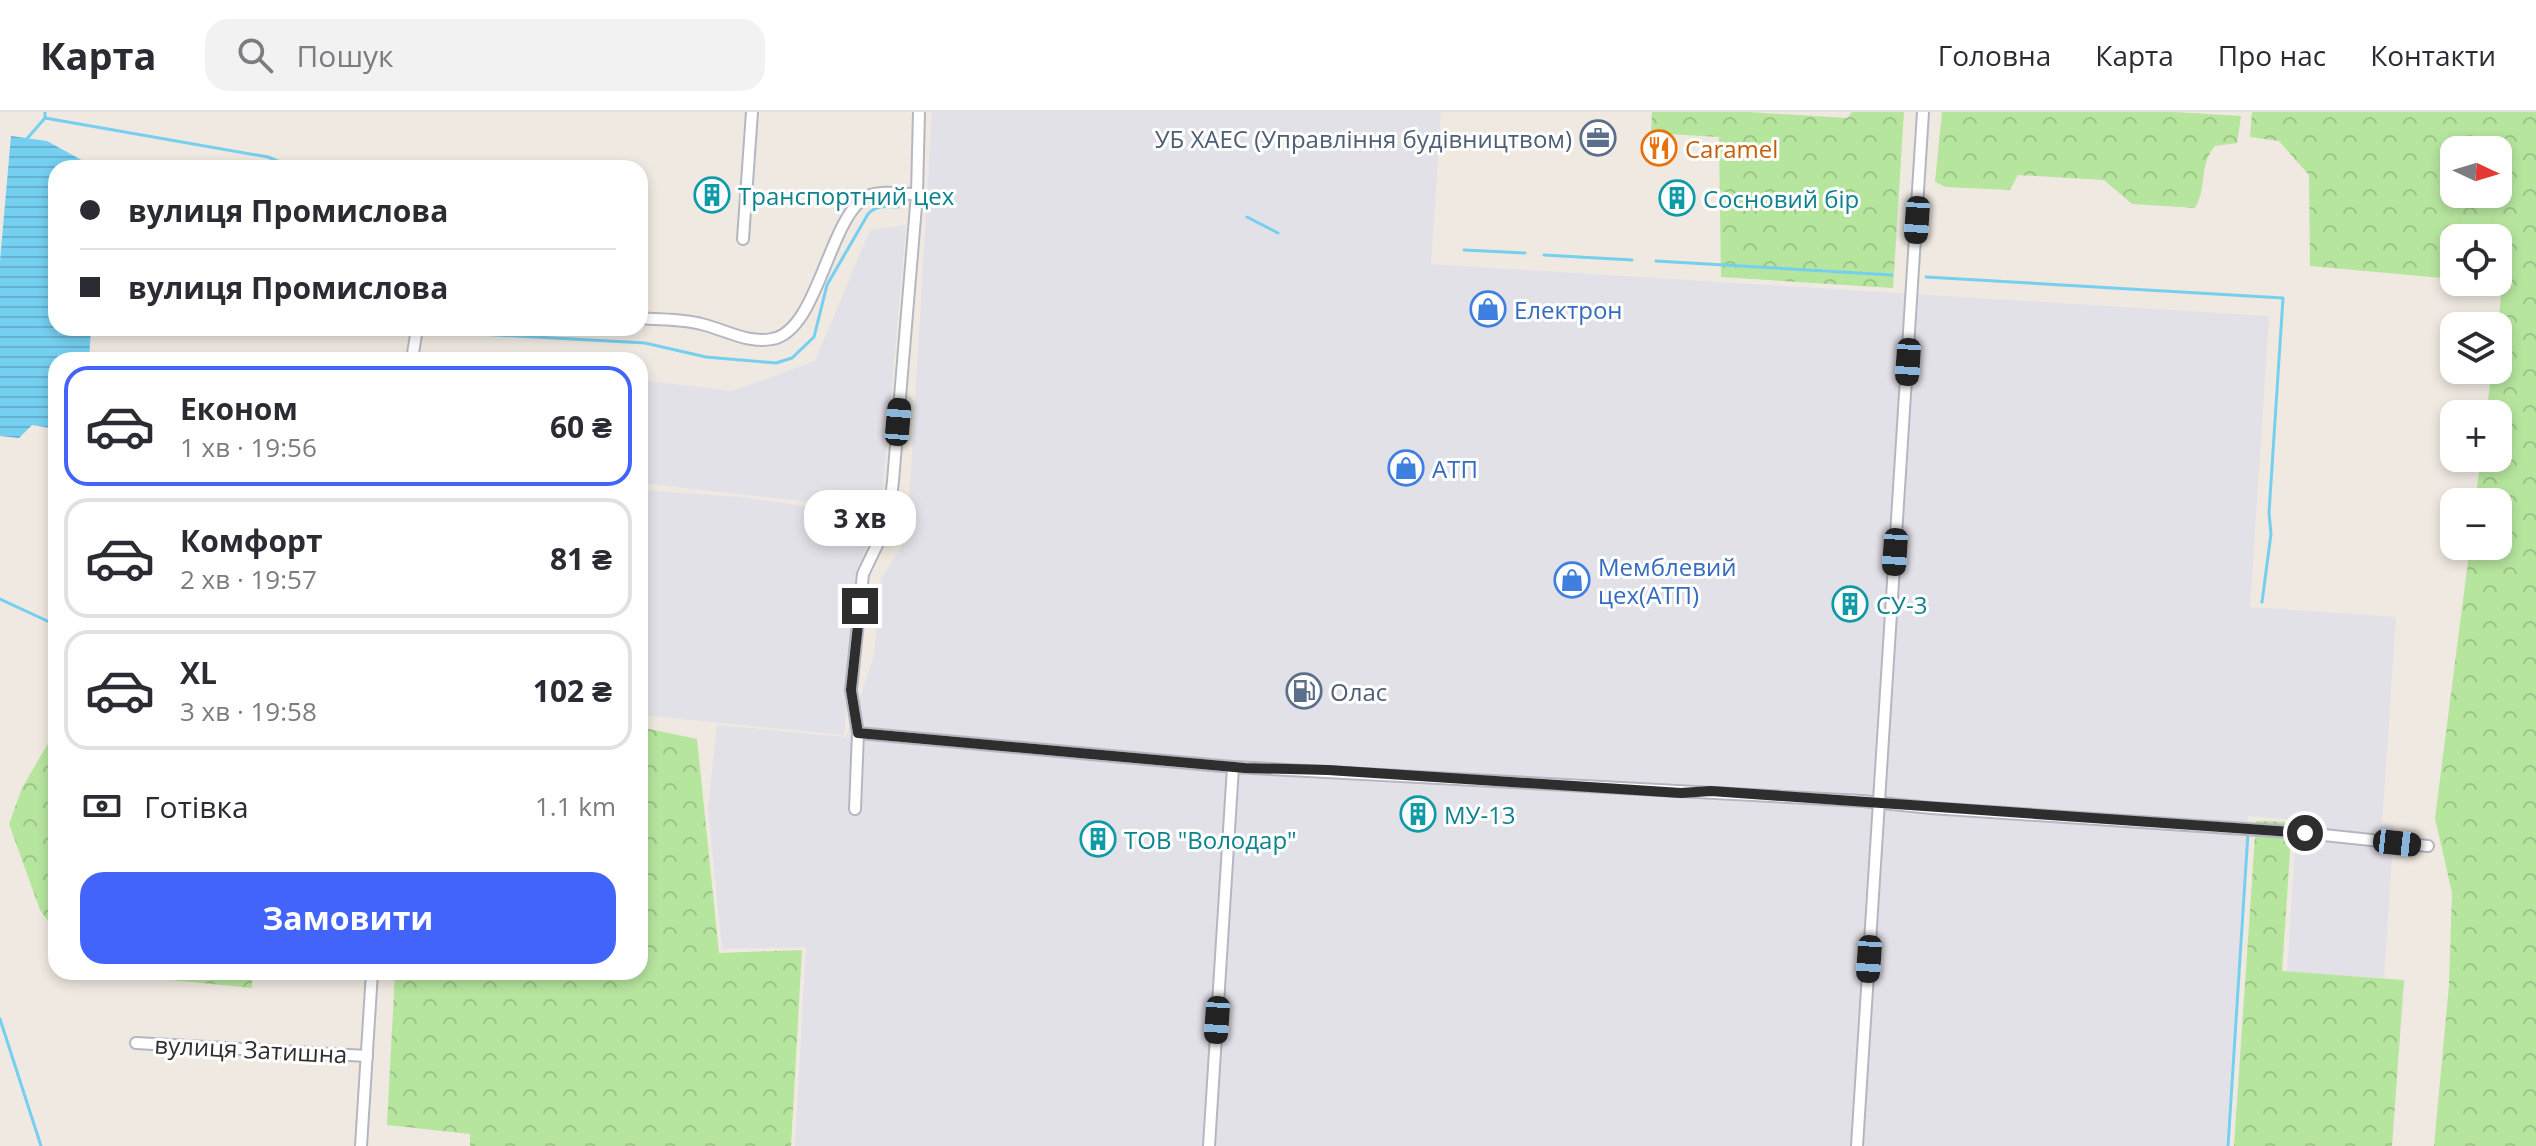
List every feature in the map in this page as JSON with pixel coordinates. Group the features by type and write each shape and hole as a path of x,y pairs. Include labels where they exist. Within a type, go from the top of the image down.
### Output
{"street":[{"path":"743,239 752,112"},
{"path":"855,809 858,733 851,690 863,574 888,522 917,194 919,112"},
{"path":"1857,1146 1923,112"},
{"path":"648,319 701,324 748,338 774,339 783,335 802,315 842,231 859,203 873,194 917,194"},
{"path":"858,733 1233,767 1328,770 1681,793 1711,791 2305,833 2428,846"},
{"path":"1209,1146 1233,767"},
{"path":"361,1146 372,980"},
{"name":"вулиця Затишна","path":"136,1043 367,1056"}],"shaded area":[{"path":"932,112 1441,112 1431,264 2269,316 2250,607 2396,617 2382,824 2394,825 2384,978 2287,972 2297,820 2248,816 2226,1146 795,1146 806,947 722,949 708,808 717,725 846,737 874,656 881,579 907,538"},
{"path":"906,225 881,510 648,484 648,381 732,391 815,361 870,230"},
{"path":"648,491 741,497 872,516 857,581 844,735 648,716"}],"green space":[{"path":"1652,112 1749,112 1847,118 1852,112 1904,112 1893,288 1721,277 1719,137 1651,133"},
{"path":"1942,112 2175,112 2241,116 2237,143 2215,146 2210,154 2195,208 2132,204 2104,180 2018,175 2010,190 1946,187 1935,182"},
{"path":"2252,112 2536,112 2536,1146 2434,1146 2449,985 2452,893 2435,818 2468,560 2512,560 2512,488 2477,488 2479,472 2512,472 2512,400 2488,400 2490,384 2512,384 2512,312 2499,312 2501,296 2512,296 2512,224 2440,224 2440,278 2310,266 2309,175 2279,141 2250,137"},
{"path":"648,729 697,739 719,953 802,950 791,1146 470,1146 470,1134 387,1125 395,980 648,980"},
{"path":"48,745 48,921 40,910 9,824 22,788"},
{"path":"2256,821 2292,822 2282,971 2404,980 2392,1146 2234,1146"},
{"path":"170,980 252,980 252,988"}],"water":[{"path":"11,136 47,141 81,160 48,160 48,336 90,336 90,352 48,352 48,428 32,425 19,438 0,436 0,261"}],"waterway":[{"path":"25,141 45,118 45,112"},
{"path":"45,118 275,160"},
{"path":"515,336 645,343 706,357 776,363 792,358 814,337 827,285 868,214 886,206 898,207"},
{"path":"1247,217 1278,233"},
{"path":"1464,250 1525,253"},
{"path":"1544,255 1632,260"},
{"path":"1656,261 1892,275"},
{"path":"1926,277 2283,298 2269,513 2271,534 2262,602"},
{"path":"0,599 48,621"},
{"path":"2228,1146 2248,833"},
{"path":"0,1019 41,1146"}],"place":[{"name":"УБ ХАЕС (Управління будівництвом)","path":"1598,138"},
{"name":"Caramel","path":"1659,148"},
{"name":"Транспортний цех","path":"712,195"},
{"name":"Сосновий бір","path":"1677,198"},
{"name":"Електрон","path":"1488,309"},
{"name":"АТП","path":"1406,468"},
{"name":"Мемблевий цех(АТП)","path":"1572,580"},
{"name":"СУ-3","path":"1850,604"},
{"name":"Олас","path":"1304,691"},
{"name":"МУ-13","path":"1418,814"},
{"name":"ТОВ \"Володар\"","path":"1098,839"}],"route":[{"path":"860,606 851,690 858,733 1245,768 1328,770 1681,793 1711,791 2305,833"}]}
